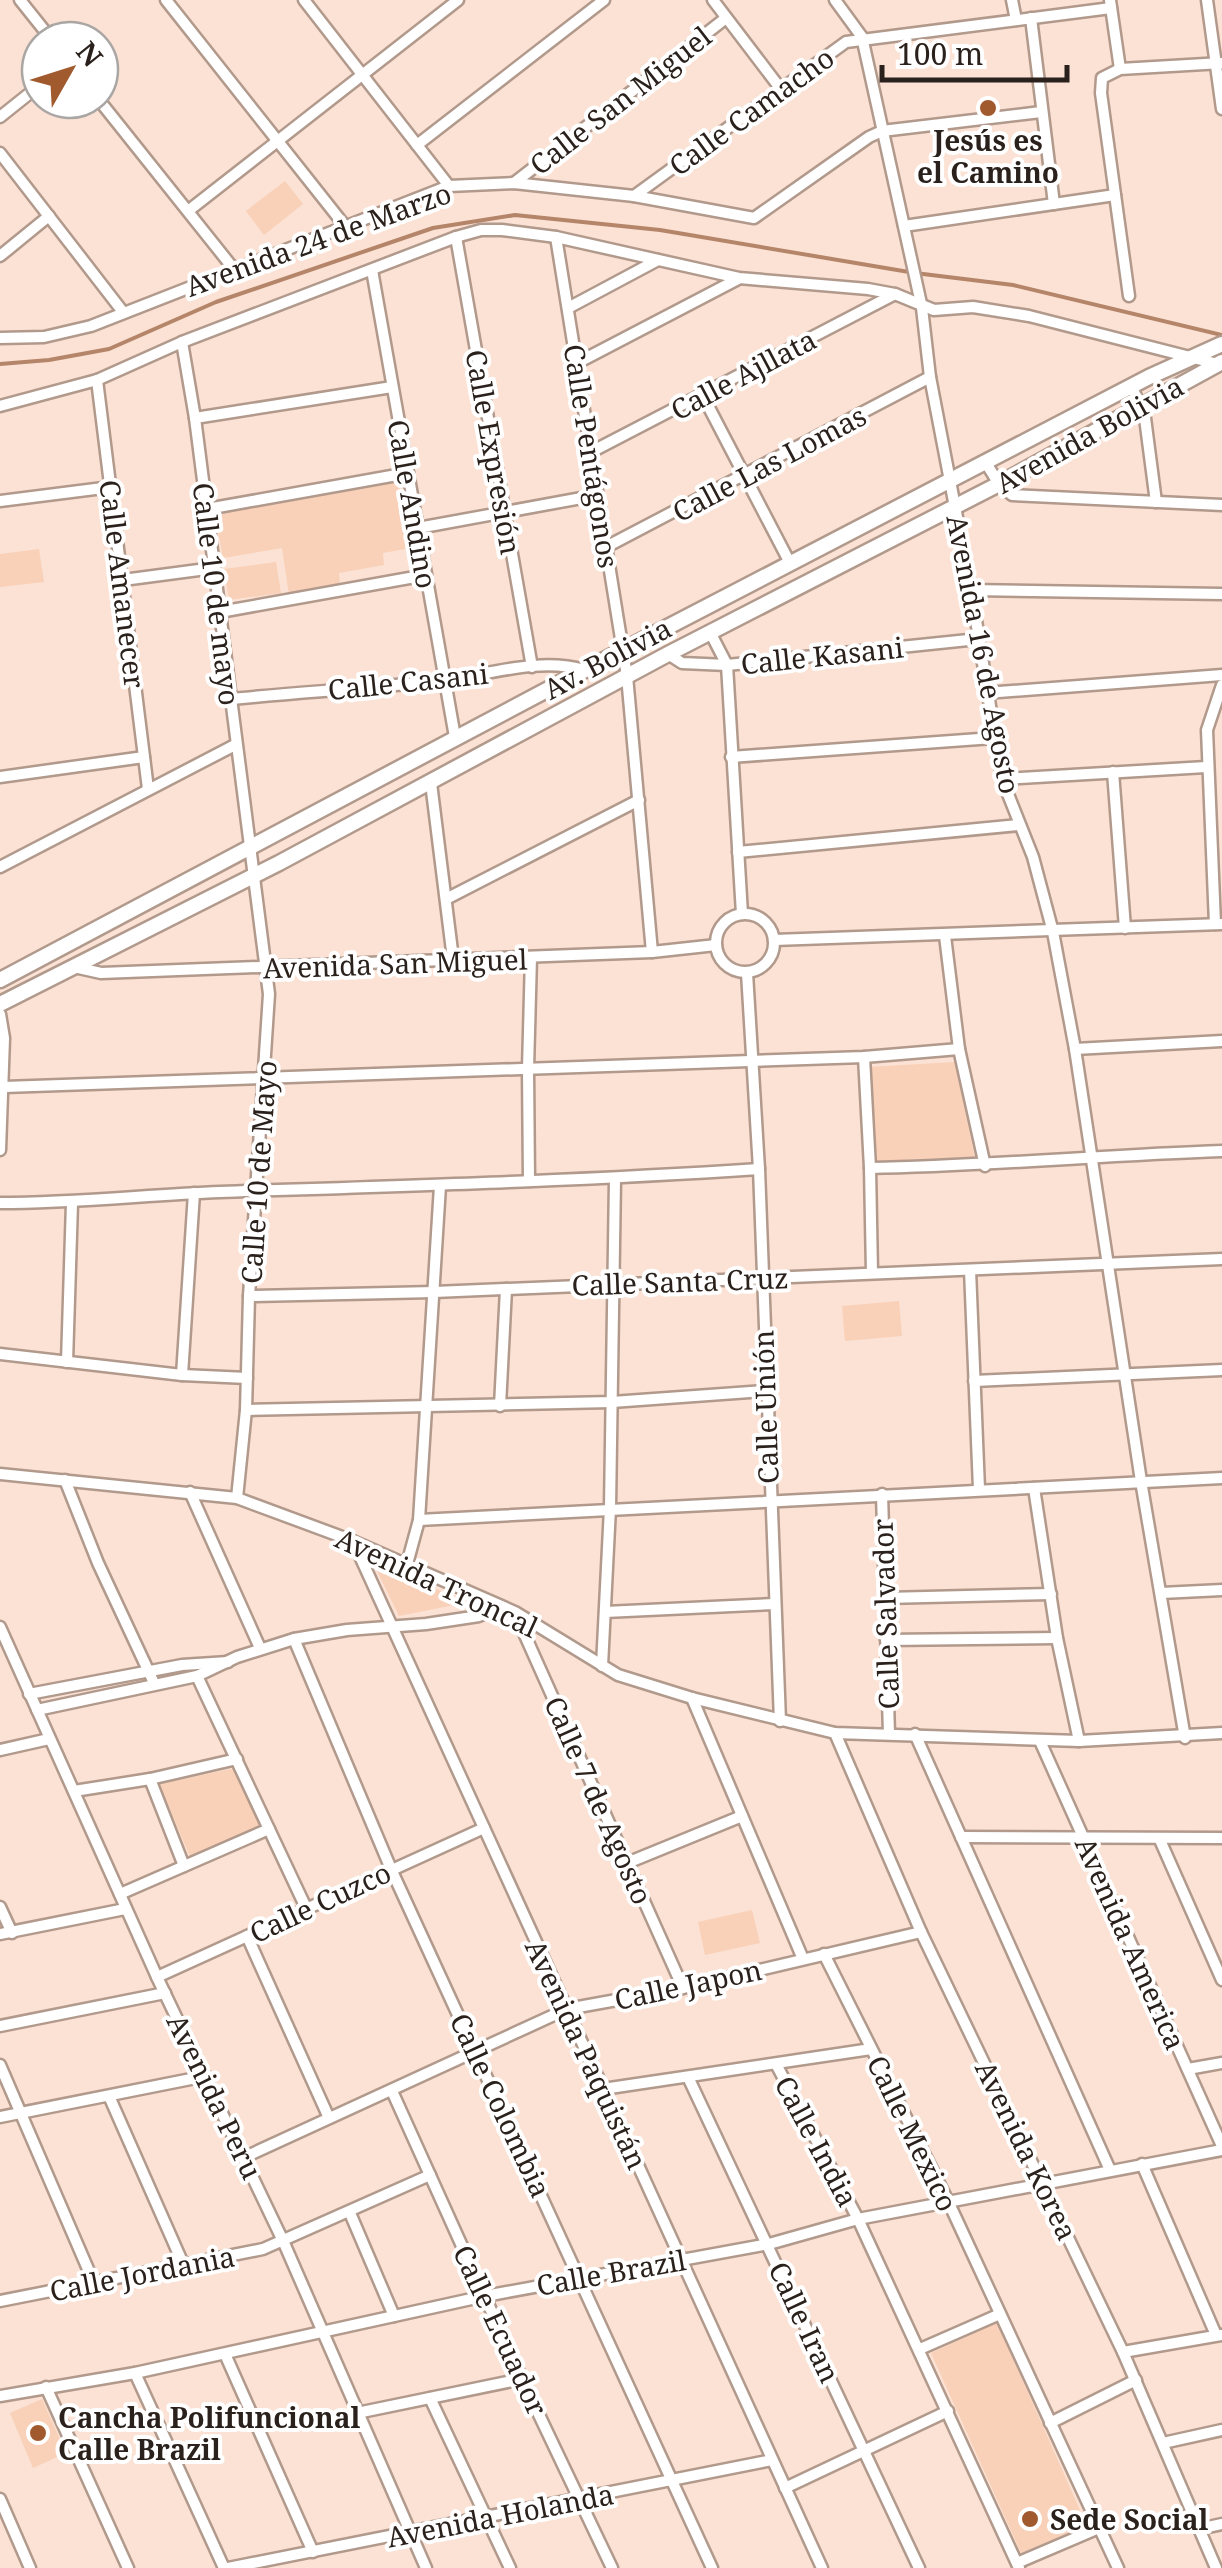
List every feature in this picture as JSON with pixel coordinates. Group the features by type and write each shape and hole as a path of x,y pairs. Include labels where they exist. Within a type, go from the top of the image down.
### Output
{"street":[{"path":"20,0 36,20"},
{"path":"166,0 345,226"},
{"path":"304,0 449,186"},
{"path":"188,211 458,0"},
{"path":"417,146 604,0"},
{"path":"713,0 780,88"},
{"name":"Avenida 16 de Agosto","path":"835,0 862,37 922,308 930,378 1002,779 1033,857 1053,932 1185,1738"},
{"path":"1012,0 1016,20"},
{"path":"1207,0 1219,63 1222,108"},
{"path":"1111,4 1120,69"},
{"name":"Calle Camacho","path":"634,196 846,42 1111,4"},
{"name":"Calle San Miguel","path":"514,183 726,18"},
{"path":"1031,18 1054,204"},
{"path":"1128,296 1100,84 1105,74 1120,69 1219,63"},
{"path":"0,117 20,100"},
{"path":"882,130 1042,112"},
{"path":"116,120 233,268"},
{"name":"Avenida 24 de Marzo","path":"0,338 56,335 449,186 514,183 634,196 754,218 882,130"},
{"path":"0,153 123,312"},
{"path":"904,226 1115,195"},
{"path":"0,256 49,216"},
{"path":"0,406 97,380 182,342 480,230 556,237 739,278 895,294 922,308 973,307 1029,316 1220,364"},
{"name":"Calle Expresión","path":"456,236 532,667"},
{"name":"Calle Pentágonos","path":"556,237 627,676 652,952"},
{"path":"568,308 659,260"},
{"name":"Calle Andino","path":"372,270 455,737"},
{"path":"577,363 739,278"},
{"name":"Calle Ajllata","path":"591,452 895,294"},
{"name":"Calle 10 de mayo","path":"182,342 207,509 248,847"},
{"name":"Av. Bolivia","path":"0,980 455,737 1220,344"},
{"name":"Avenida Bolivia","path":"956,506 1220,364"},
{"name":"Calle Las Lomas","path":"606,547 930,378"},
{"name":"Calle Amanecer","path":"97,380 148,789"},
{"path":"195,418 392,387"},
{"path":"1132,387 1148,430 1156,502"},
{"path":"703,396 790,563"},
{"path":"986,463 999,484 1012,495 1222,505"},
{"path":"207,509 408,472"},
{"path":"0,501 110,487"},
{"path":"418,528 598,495"},
{"name":"Av. Bolivia","path":"0,1004 252,877 668,654 956,506"},
{"path":"123,580 214,568"},
{"path":"220,612 426,575"},
{"path":"971,590 1222,594"},
{"path":"710,632 727,665 742,914"},
{"name":"Calle Kasani","path":"668,654 682,663 727,665 978,639"},
{"name":"Calle Casani","path":"231,699 445,680 532,667 569,666 584,670"},
{"path":"986,693 1222,674"},
{"path":"774,940 1219,924 1206,730 1222,685"},
{"path":"731,757 994,738"},
{"path":"0,867 235,745"},
{"path":"0,778 144,757"},
{"path":"1002,779 1206,767"},
{"path":"1113,772 1125,928"},
{"path":"431,783 452,959"},
{"path":"446,899 639,800"},
{"path":"738,852 1020,825"},
{"name":"Calle 10 de Mayo","path":"238,1498 270,994 248,847"},
{"path":"742,914 759,918 774,940 770,958 756,971 747,973 729,968 716,945 716,936 726,921 742,914"},
{"path":"945,936 959,1050 984,1166"},
{"name":"Avenida San Miguel","path":"74,967 101,973 267,968 652,952 716,945"},
{"path":"529,1181 531,957"},
{"name":"Calle Unión","path":"747,973 780,1720"},
{"path":"0,1014 4,1038 0,1150"},
{"path":"1075,1049 1222,1041"},
{"path":"4,1088 864,1057 959,1050"},
{"path":"864,1057 872,1273"},
{"path":"870,1168 984,1166 1092,1155 1222,1151"},
{"path":"0,1203 615,1179 758,1169"},
{"path":"602,1666 610,1508 615,1179"},
{"path":"408,1564 418,1520 440,1186"},
{"path":"182,1375 194,1193"},
{"path":"67,1362 72,1203"},
{"name":"Calle Santa Cruz","path":"249,1296 434,1292 1222,1259"},
{"path":"970,1270 980,1489"},
{"path":"500,1406 506,1289"},
{"path":"0,1354 182,1375 247,1378"},
{"path":"974,1381 1222,1370"},
{"path":"246,1410 612,1402 765,1391"},
{"name":"Avenida Troncal","path":"0,1474 238,1498 353,1541 514,1612 618,1675 692,1698 836,1732 1040,1741 1185,1738 1222,1733"},
{"path":"418,1520 1222,1478"},
{"path":"66,1480 98,1563 151,1678"},
{"path":"1034,1488 1057,1638 1079,1741"},
{"path":"190,1492 260,1648"},
{"name":"Calle Salvador","path":"882,1494 889,1734"},
{"name":"Avenida Paquistán","path":"353,1541 822,2568"},
{"path":"1161,1592 1222,1590"},
{"path":"885,1598 1050,1594"},
{"path":"605,1612 775,1604"},
{"path":"30,1694 151,1678 198,1676 260,1648 294,1639 485,1615 501,1606"},
{"name":"Calle 7 de Agosto","path":"514,1612 683,1988"},
{"name":"Avenida Peru","path":"0,1627 125,1909 284,2243 426,2568"},
{"path":"886,1640 1057,1638"},
{"name":"Calle Colombia","path":"294,1639 391,1869 712,2568"},
{"path":"36,1710 151,1678 228,1662"},
{"path":"198,1676 307,1910"},
{"path":"692,1698 803,1959"},
{"name":"Avenida Korea","path":"836,1732 921,1932 1136,2380 1216,2568"},
{"path":"915,1734 1110,2170"},
{"path":"0,1750 48,1738"},
{"name":"Avenida America","path":"1040,1741 1222,2148"},
{"path":"74,1791 150,1780 237,1759"},
{"path":"150,1780 184,1866"},
{"path":"627,1864 742,1816"},
{"name":"Calle Cuzco","path":"157,1977 484,1828"},
{"path":"120,1894 269,1829"},
{"path":"961,1837 1222,1838"},
{"path":"1160,1840 1222,1980"},
{"path":"0,1907 6,1933 125,1909"},
{"name":"Calle Japon","path":"245,2157 567,2009 683,1988 921,1932"},
{"path":"247,1936 329,2118"},
{"name":"Calle Mexico","path":"824,1954 948,2201 1118,2568"},
{"path":"0,2026 165,1993"},
{"path":"603,2089 872,2049"},
{"path":"1188,2070 1222,2062"},
{"name":"Calle India","path":"776,2064 858,2219 1018,2566"},
{"path":"0,2065 94,2283"},
{"path":"0,2116 206,2076"},
{"name":"Calle Iran","path":"688,2077 918,2568"},
{"name":"Calle Ecuador","path":"392,2092 612,2568"},
{"path":"109,2096 184,2266"},
{"name":"Calle Brazil","path":"0,2396 135,2373 485,2296 768,2244 858,2219 1222,2148"},
{"path":"1123,2352 1219,2335 1142,2164"},
{"name":"Calle Jordania","path":"1,2297 184,2266 284,2243 430,2175"},
{"path":"350,2213 394,2316"},
{"path":"920,2350 1000,2314"},
{"path":"225,2354 314,2552"},
{"path":"135,2373 226,2568"},
{"path":"358,2413 522,2379"},
{"path":"1050,2423 1136,2380"},
{"path":"46,2387 128,2568"},
{"path":"430,2398 510,2568"},
{"path":"785,2488 948,2411"},
{"path":"1163,2443 1222,2430"},
{"name":"Avenida Holanda","path":"226,2568 772,2460"},
{"path":"0,2501 30,2568"},
{"path":"1200,2529 1222,2524"},
{"path":"1018,2566 1099,2528"}],"shaded area":[{"path":"285,181 303,204 264,235 246,211"},
{"path":"398,479 411,548 383,553 384,565 339,573 340,585 289,595 282,548 223,558 214,510"},
{"path":"39,549 44,582 0,587 0,554"},
{"path":"276,562 281,593 229,600 224,569"},
{"path":"955,1062 975,1159 876,1163 869,1067"},
{"path":"899,1301 902,1336 845,1341 842,1306"},
{"path":"377,1562 459,1599 459,1604 399,1616 375,1567"},
{"path":"236,1768 263,1826 191,1859 159,1784"},
{"path":"752,1910 760,1943 705,1955 698,1922"},
{"path":"997,2323 1087,2526 1021,2553 931,2353"},
{"name":"Cancha Polifuncional Calle Brazil","path":"42,2399 66,2453 33,2468 10,2413"}],"waterway":[{"path":"0,364 109,349 216,302 433,228 515,215 660,230 915,273 1013,285 1222,335"}],"place":[{"name":"Jesús es el Camino","path":"988,108"},
{"name":"Cancha Polifuncional Calle Brazil","path":"38,2433"},
{"name":"Sede Social","path":"1030,2519"}]}
